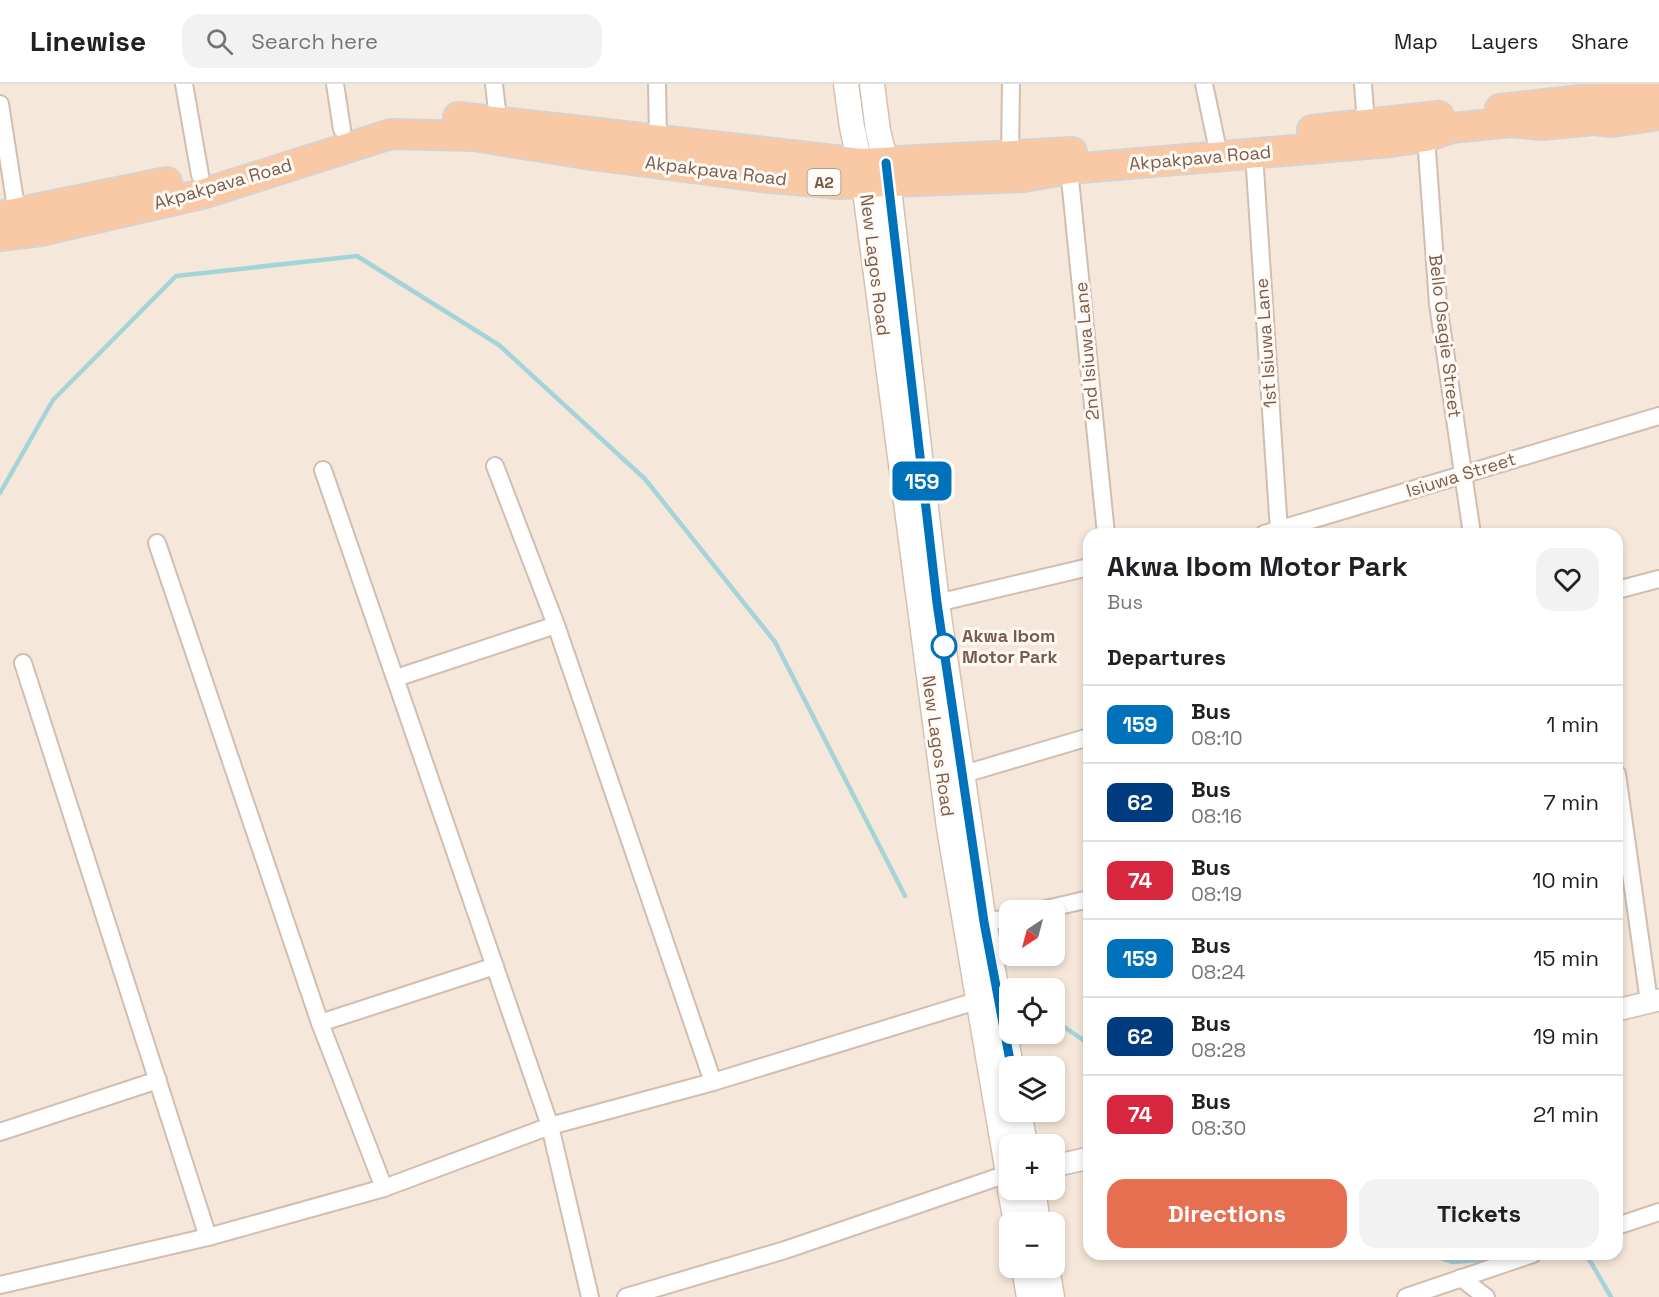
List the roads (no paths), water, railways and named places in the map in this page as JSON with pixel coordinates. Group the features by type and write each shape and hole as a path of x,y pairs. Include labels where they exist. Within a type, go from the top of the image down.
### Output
{"highway":[{"name":"Akpakpava Road","path":"6,222 40,231 202,194 391,134 474,136 592,155 750,176 839,184 875,173 1010,157 1216,141 1659,91"},
{"name":"Akpakpava Road","path":"6,222 200,175 381,118 425,114 498,119 658,138 875,173 1024,177 1069,169 1426,137 1452,128 1511,122 1541,125 1594,120 1612,122 1659,115"}],"main road":[{"path":"846,84 852,127 875,173"},
{"path":"872,84 878,131 875,173"},
{"name":"New Lagos Road","path":"875,173 984,922 989,997 1004,1134"},
{"name":"New Lagos Road","path":"875,173 948,818 989,997 1008,1056"},
{"path":"1026,1278 1029,1297"},
{"path":"1049,1278 1052,1297"}],"street":[{"path":"184,84 200,175"},
{"path":"335,84 342,129"},
{"path":"494,84 498,119"},
{"path":"657,84 658,138"},
{"path":"1010,157 1011,84"},
{"path":"1204,84 1216,141"},
{"path":"1363,84 1366,124"},
{"path":"0,104 6,222"},
{"name":"Bello Osagie Street","path":"1426,137 1438,304 1471,528"},
{"name":"1st Isiuwa Lane","path":"1254,154 1271,528"},
{"name":"2nd Isiuwa Lane","path":"1069,169 1105,528"},
{"name":"Isiuwa Street","path":"1287,528 1463,473 1659,416"},
{"path":"495,466 556,625 713,1082"},
{"path":"323,470 550,1126 590,1297"},
{"path":"157,543 320,1023 384,1188"},
{"path":"937,603 1083,568"},
{"path":"1623,588 1659,579"},
{"path":"396,678 556,625"},
{"path":"23,663 208,1237"},
{"path":"964,774 1083,739"},
{"path":"1623,811 1654,1001 1623,1009"},
{"path":"1065,905 1083,900"},
{"path":"984,922 999,920"},
{"path":"320,1023 495,966"},
{"path":"0,1285 208,1237 384,1188 550,1126 713,1082 989,997"},
{"path":"0,1132 158,1080"},
{"path":"1065,1163 1083,1159"},
{"path":"626,1297 999,1186"},
{"path":"1623,1224 1659,1212"},
{"path":"1406,1297 1515,1260"},
{"path":"1461,1278 1486,1297"}],"waterway":[{"path":"0,493 53,400 176,276 357,256 499,345 645,479 775,642 905,896"},
{"path":"1065,1028 1083,1040"},
{"path":"1446,1260 1452,1262 1482,1260"},
{"path":"1589,1260 1611,1297"}],"place":[{"name":"Akwa Ibom Motor Park","path":"944,646"}]}
